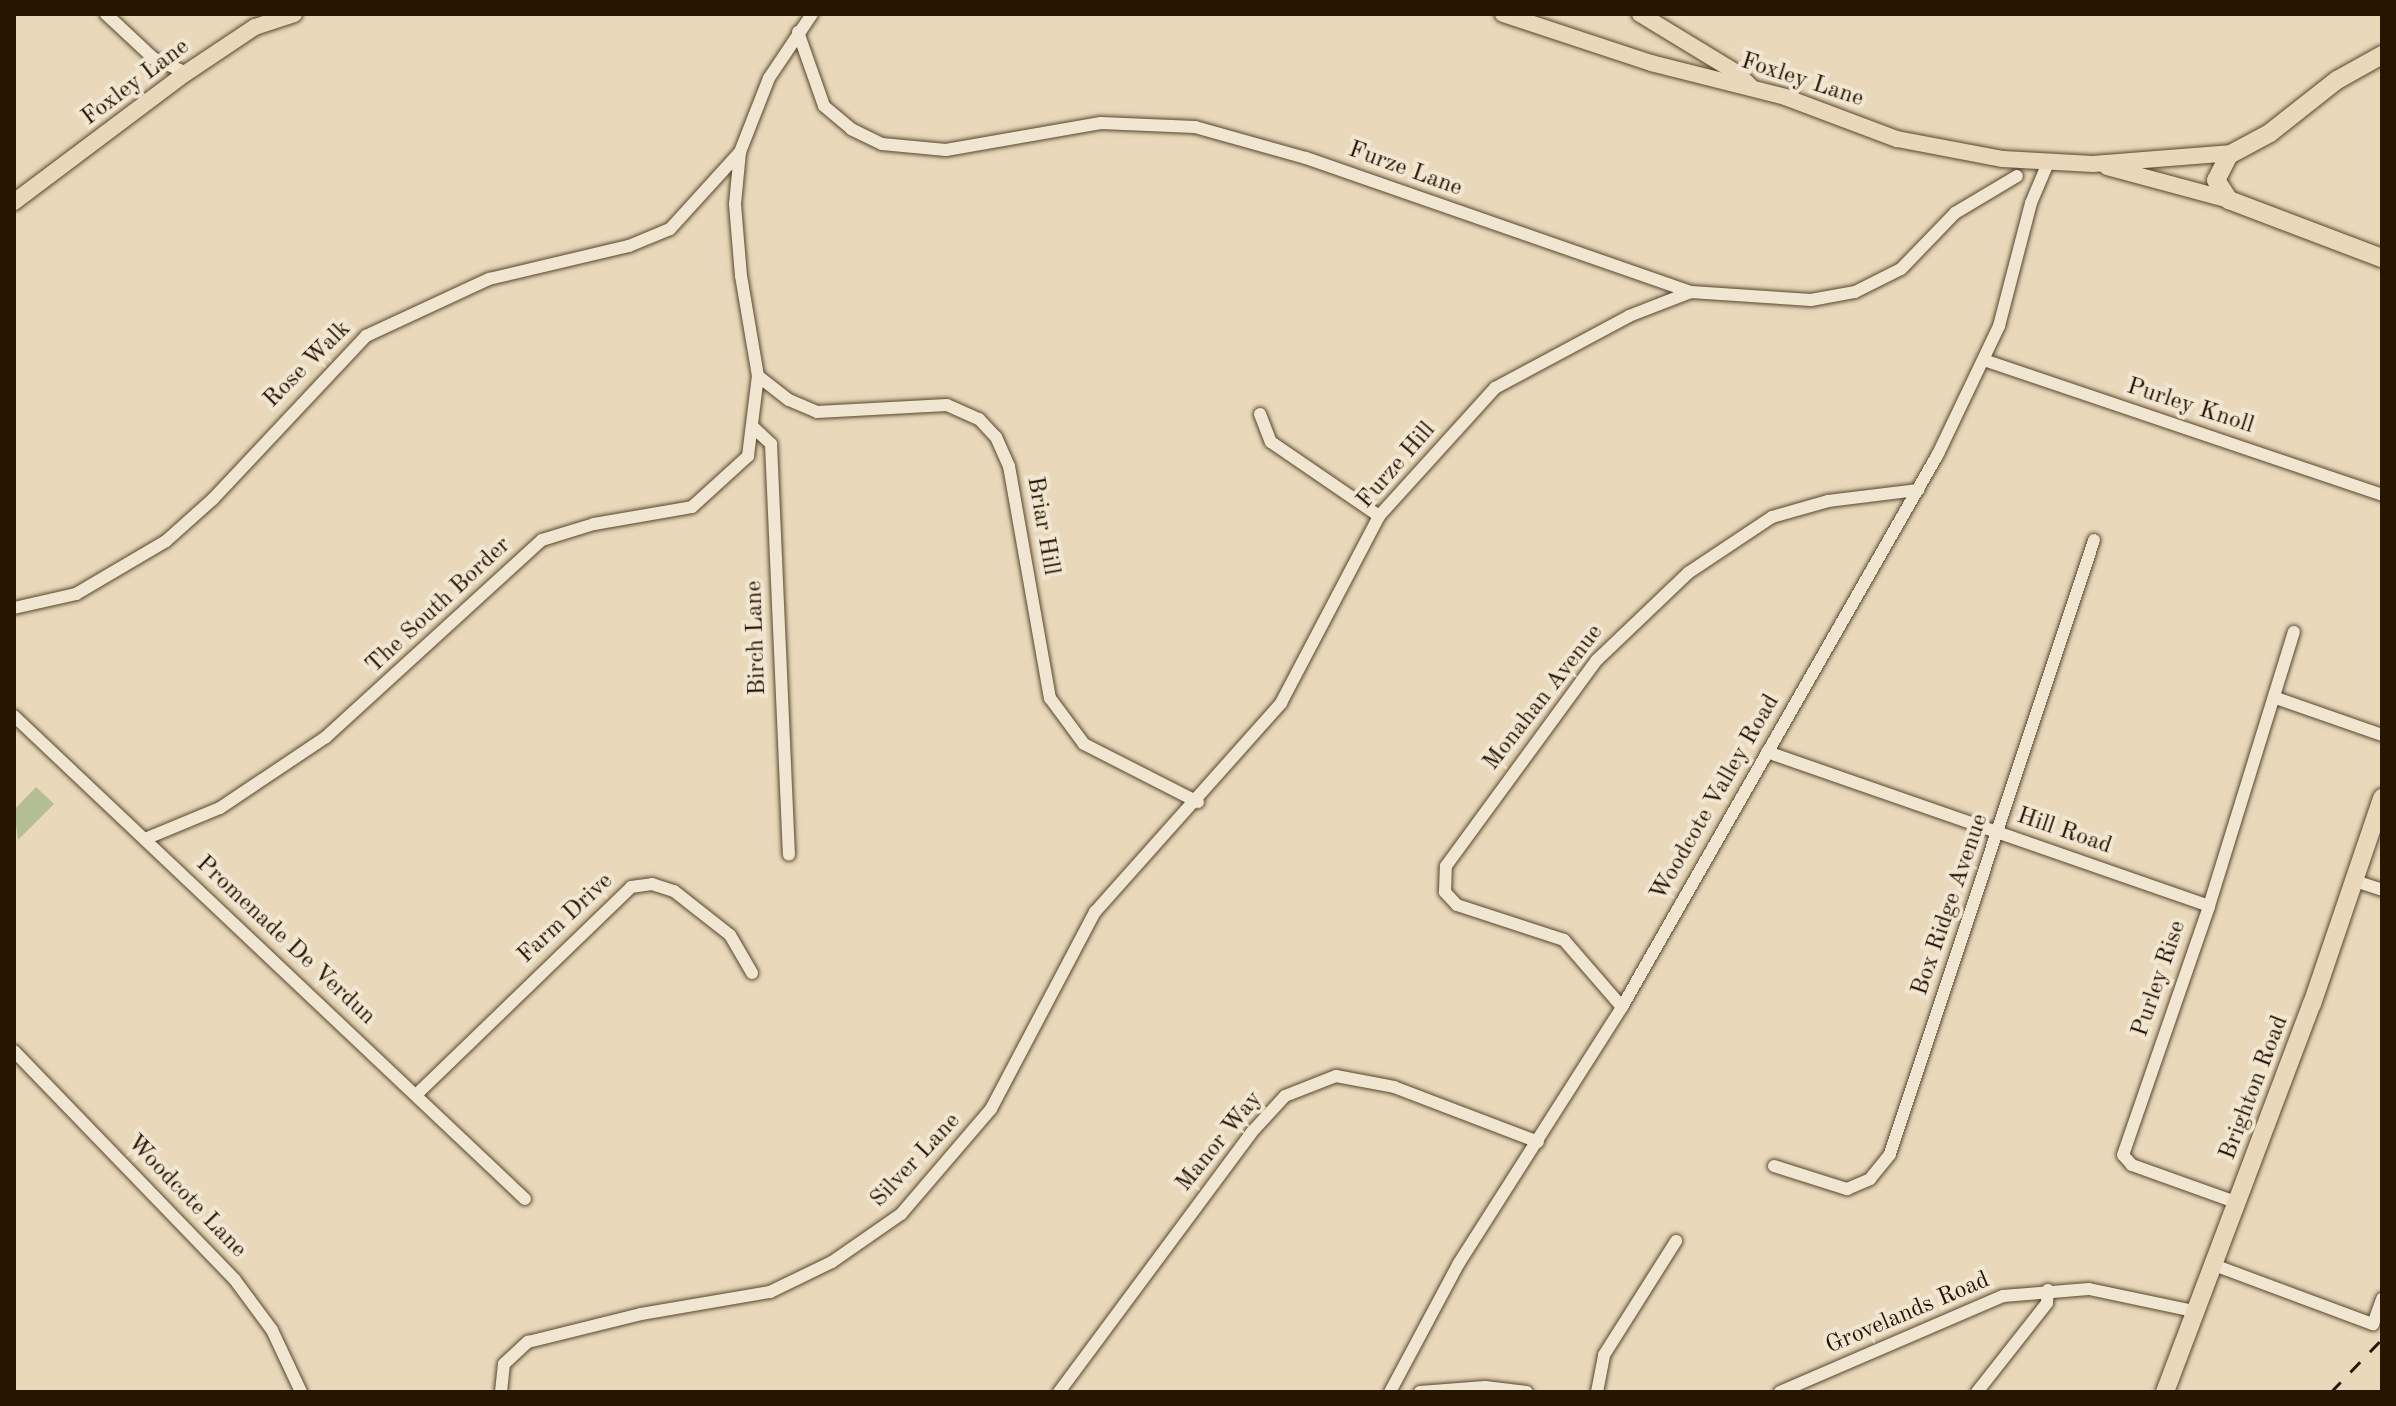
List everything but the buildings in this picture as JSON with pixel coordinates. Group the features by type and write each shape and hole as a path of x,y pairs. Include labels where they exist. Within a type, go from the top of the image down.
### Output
{"highway":[{"path":"2380,57 2337,80 2255,142 2233,153 2216,180 2229,200 2382,258"},
{"name":"Brighton Road","path":"2165,1392 2238,1203 2382,798"}],"main road":[{"name":"Foxley Lane","path":"14,202 186,73 255,27 294,14"},
{"name":"Foxley Lane","path":"1503,14 1651,63 1752,88 1897,139 2003,159 2093,164"},
{"path":"1640,14 1737,73 1752,88"},
{"path":"2093,164 2233,153"},
{"path":"2093,164 2229,200"}],"street":[{"path":"106,14 153,58 186,73"},
{"name":"The South Border","path":"145,839 220,808 326,737 542,540 594,524 692,507 748,456 758,376 738,247 735,204 740,152 769,78 812,14"},
{"name":"Furze Lane","path":"798,32 824,106 851,129 882,144 946,150 1101,123 1195,127 1306,158 1691,292 1811,300 1855,292 1901,269 1955,213 2017,176"},
{"name":"Rose Walk","path":"14,608 86,589 166,541 213,499 366,336 489,279 629,246 670,229 740,152"},
{"path":"2003,159 2029,190 2031,203"},
{"name":"Woodcote Valley Road","path":"1393,1389 1459,1263 1622,1007 1918,490 1984,360 2009,297 2031,203 2048,163"},
{"name":"Furze Hill","path":"1198,802 1281,703 1379,516 1495,388 1629,316 1691,292"},
{"name":"Purley Knoll","path":"1984,360 2382,495"},
{"name":"Briar Hill","path":"758,376 789,400 817,412 947,405 979,419 996,437 1009,466 1050,698 1084,744 1198,802"},
{"path":"1260,414 1271,442 1379,516"},
{"name":"Birch Lane","path":"753,427 771,444 789,855"},
{"name":"Monahan Avenue","path":"1622,1007 1564,940 1457,905 1445,892 1446,866 1597,660 1688,573 1772,517 1828,501 1918,490"},
{"name":"Box Ridge Avenue","path":"1774,1166 1847,1189 1870,1179 1885,1164 1999,833 2094,540"},
{"name":"Purley Rise","path":"2238,1203 2132,1165 2123,1155 2209,906 2294,632"},
{"path":"2276,698 2382,735"},
{"name":"Promenade De Verdun","path":"14,716 525,1199"},
{"name":"Hill Road","path":"1767,752 2209,906"},
{"name":"Silver Lane","path":"501,1392 504,1364 528,1342 641,1314 770,1292 880,1232 929,1186 991,1109 1095,912 1198,802"},
{"path":"2355,881 2382,890"},
{"name":"Farm Drive","path":"417,1094 631,887 652,884 674,891 730,935 752,973"},
{"name":"Woodcote Lane","path":"14,1051 235,1280 272,1330 301,1392"},
{"name":"Manor Way","path":"1059,1392 1251,1133 1285,1096 1336,1076 1394,1087 1538,1142"},
{"path":"1597,1392 1604,1355 1676,1241"},
{"path":"2214,1265 2373,1324 2382,1299"},
{"path":"1977,1392 2047,1303 2048,1290"},
{"name":"Grovelands Road","path":"1780,1392 1983,1302 2048,1290 2111,1292 2198,1312"},
{"path":"1420,1392 1485,1387 1527,1392"},
{"path":"1393,1389 1413,1392"}],"green space":[{"path":"36,787 54,804 18,840 14,810"}],"railway":[{"path":"2331,1392 2382,1339"}]}
